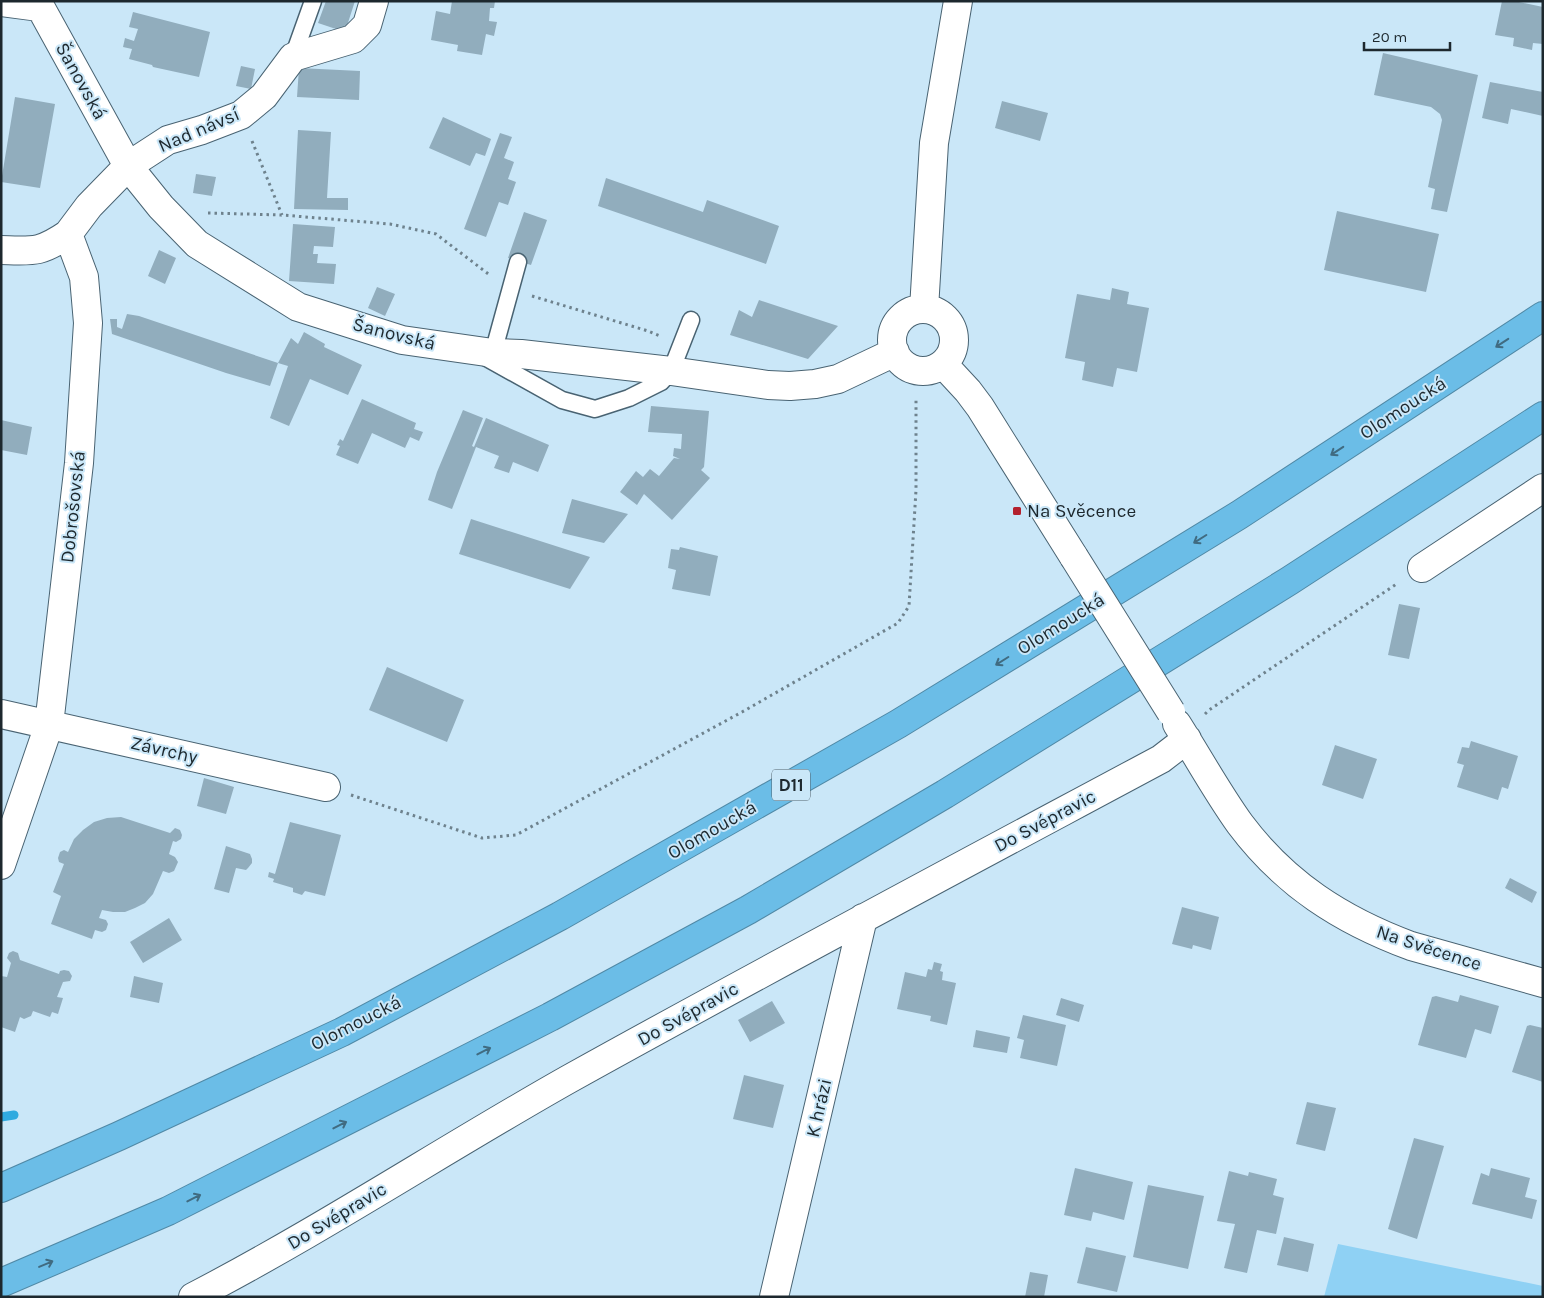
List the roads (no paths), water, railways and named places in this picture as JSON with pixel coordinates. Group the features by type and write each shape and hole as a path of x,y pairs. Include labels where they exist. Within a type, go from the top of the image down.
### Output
{"highway":[{"name":"Olomoucká","path":"1,1188 119,1136 342,1032 560,916 898,724 1239,515 1543,316"},
{"path":"1,1283 168,1211 550,1017 748,910 945,794 1280,586 1543,416"}],"street":[{"path":"293,57 353,39 368,25 374,1"},
{"path":"924,309 934,143 958,1"},
{"path":"1,2 38,4"},
{"name":"Šanovská","path":"38,4 128,166 161,206 197,244 298,307 402,340 483,352 520,354 671,371 768,385 815,384 838,378 895,352"},
{"name":"Nad návsí","path":"128,166 168,140 241,116 264,96 293,57"},
{"path":"1,250 32,251 50,247 68,234 89,206 128,166"},
{"name":"Dobrošovská","path":"1,865 49,725 79,463 88,323 84,277 68,234"},
{"path":"924,309 938,312 949,323 954,337 952,352 943,364 932,370 919,371 902,363 895,352 892,338 899,320 910,312 924,309"},
{"name":"Na Svěcence","path":"943,364 968,390 980,407 1240,824 1263,851 1300,888 1332,910 1371,930 1411,946 1543,982"},
{"path":"1422,568 1543,488"},
{"name":"Závrchy","path":"1,714 326,786"},
{"name":"Do Svépravic","path":"194,1297 251,1267 567,1080 863,918 1161,759 1187,739"},
{"name":"K hrázi","path":"774,1297 863,918"}],"lane":[{"path":"293,57 314,1"},
{"path":"518,262 510,290 483,352 562,400 596,409 629,398 660,382 671,371 691,320"}],"waterway":[{"path":"1,1117 14,1115"}],"place":[{"name":"Na Svěcence","path":"1017,511"}]}
